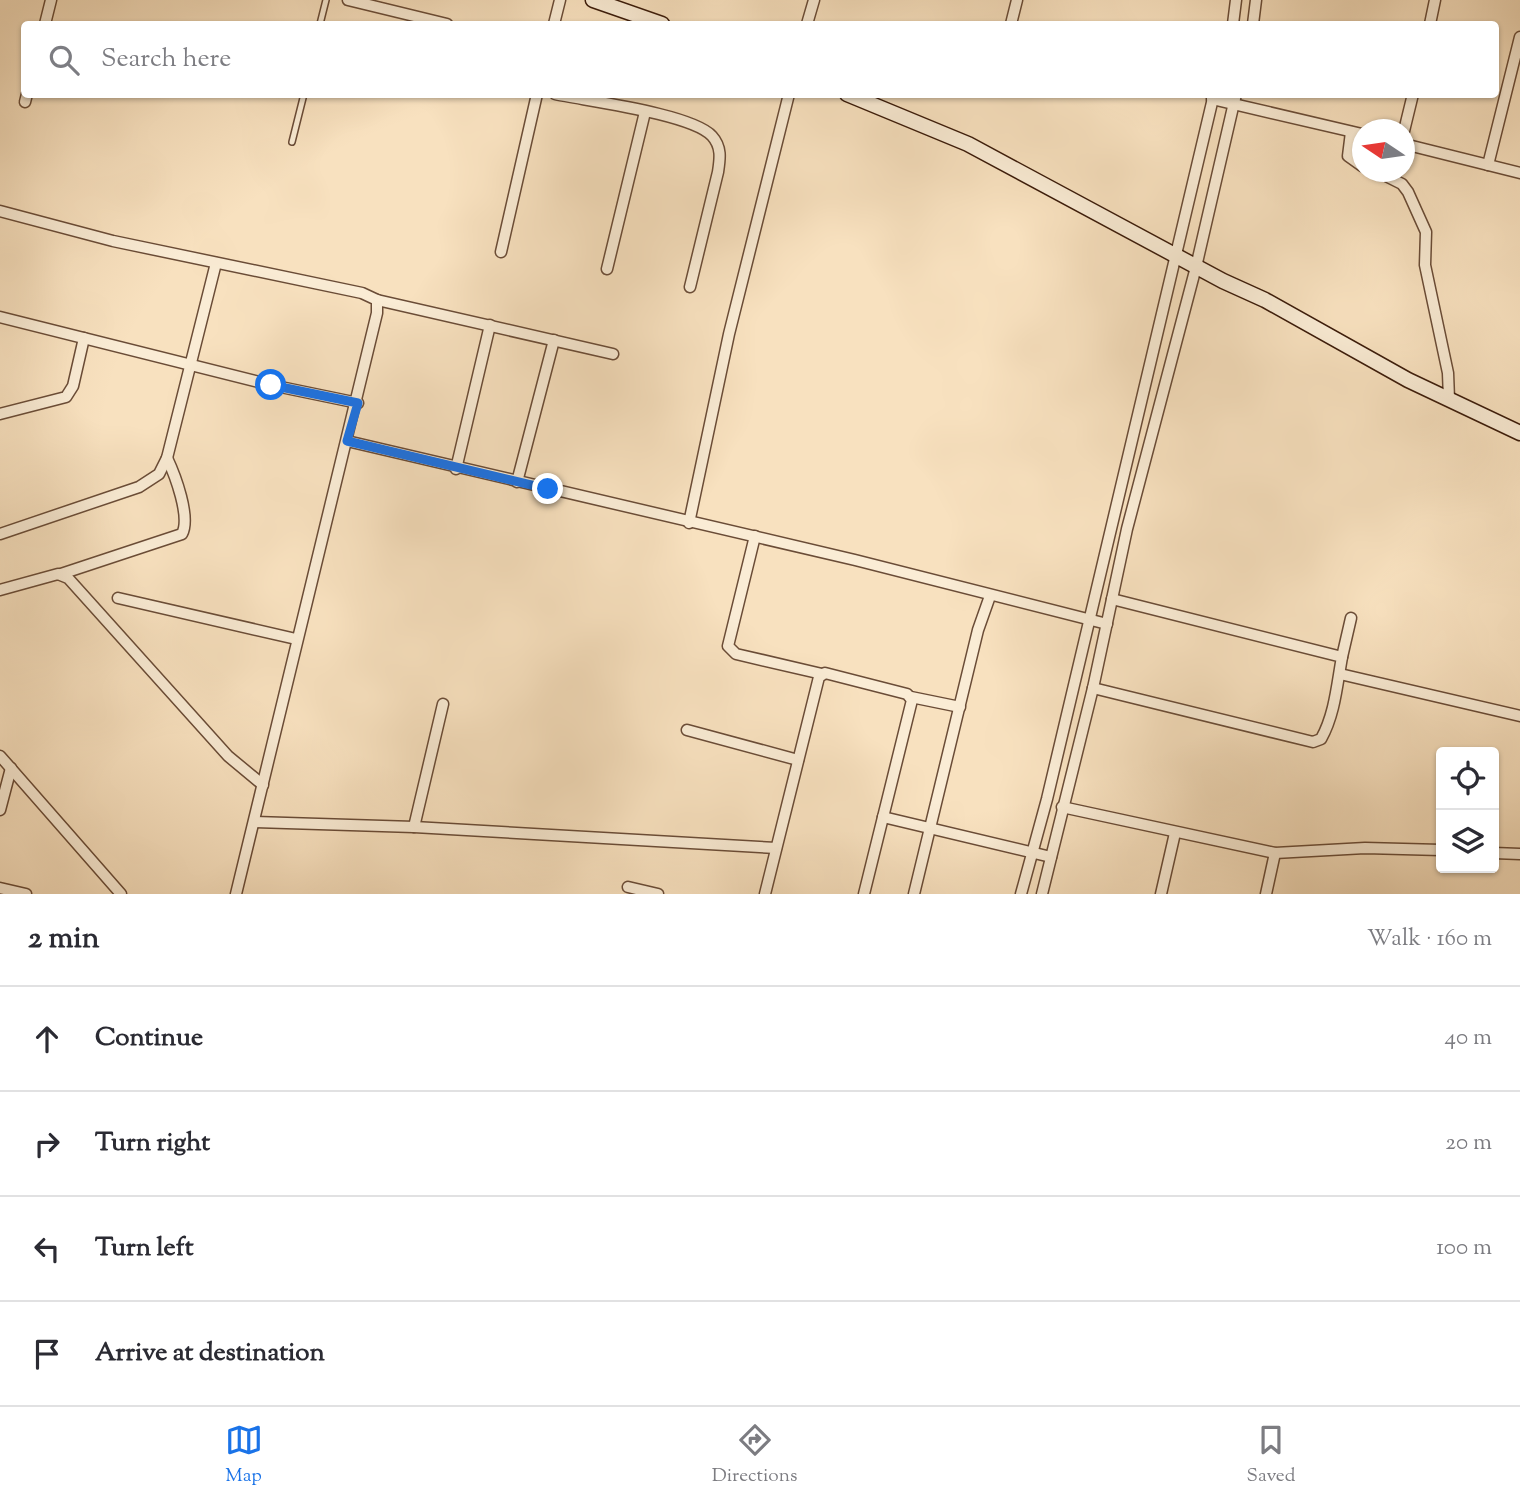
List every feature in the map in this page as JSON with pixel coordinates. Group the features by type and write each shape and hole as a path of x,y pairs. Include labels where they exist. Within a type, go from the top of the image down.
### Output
{"street":[{"path":"46,21 51,0"},
{"path":"348,0 435,21"},
{"path":"555,21 560,0"},
{"path":"593,0 653,21"},
{"path":"808,21 814,0"},
{"path":"1011,21 1017,0"},
{"path":"1233,21 1236,0"},
{"path":"1253,21 1256,0"},
{"path":"1431,21 1435,0"},
{"path":"1488,165 1520,37"},
{"path":"501,252 536,98"},
{"path":"575,98 645,112 704,130 719,146 720,155 711,209 690,287"},
{"path":"689,523 729,334 788,98"},
{"path":"857,98 968,144 1196,267 1449,399 1520,433"},
{"path":"1021,894 1213,98"},
{"path":"1408,119 1412,98"},
{"path":"1042,894 1093,688 1130,516 1196,267 1235,100 1350,132 1349,159 1352,160"},
{"path":"607,270 645,112"},
{"path":"1415,147 1520,173"},
{"path":"1398,182 1408,192 1426,232 1425,265 1448,373 1449,399"},
{"path":"0,211 216,263 362,293 377,300 613,354"},
{"path":"0,534 139,486 159,474 167,458 216,263"},
{"path":"236,894 296,639 358,403 377,313 377,300"},
{"path":"0,317 358,403"},
{"path":"456,469 491,325"},
{"path":"0,414 66,397 74,386 84,338"},
{"path":"517,482 554,340"},
{"path":"347,441 456,469 755,536 1107,624"},
{"path":"0,590 61,575 182,534 185,527 179,486 167,458"},
{"path":"755,536 728,646 736,654 960,707"},
{"path":"61,575 87,597 228,755 262,785"},
{"path":"914,894 978,630 990,596"},
{"path":"118,598 296,639"},
{"path":"1112,599 1342,657"},
{"path":"1093,688 1313,742 1321,739 1325,732 1351,618"},
{"path":"765,894 822,674"},
{"path":"1340,674 1520,716"},
{"path":"864,894 911,697"},
{"path":"414,827 443,704"},
{"path":"687,730 798,760"},
{"path":"0,755 121,894"},
{"path":"0,810 11,768"},
{"path":"1062,807 1275,853 1365,848 1436,850"},
{"path":"883,817 1051,857"},
{"path":"255,821 414,827 776,848"},
{"path":"1161,894 1175,833"},
{"path":"1266,894 1275,853"},
{"path":"1499,853 1520,855"},
{"path":"628,887 659,894"},
{"path":"0,888 26,894"}],"lane":[{"path":"321,21 326,0"},
{"path":"292,142 303,98"}],"route":[{"path":"271,385 358,403 347,441 548,489"}]}
